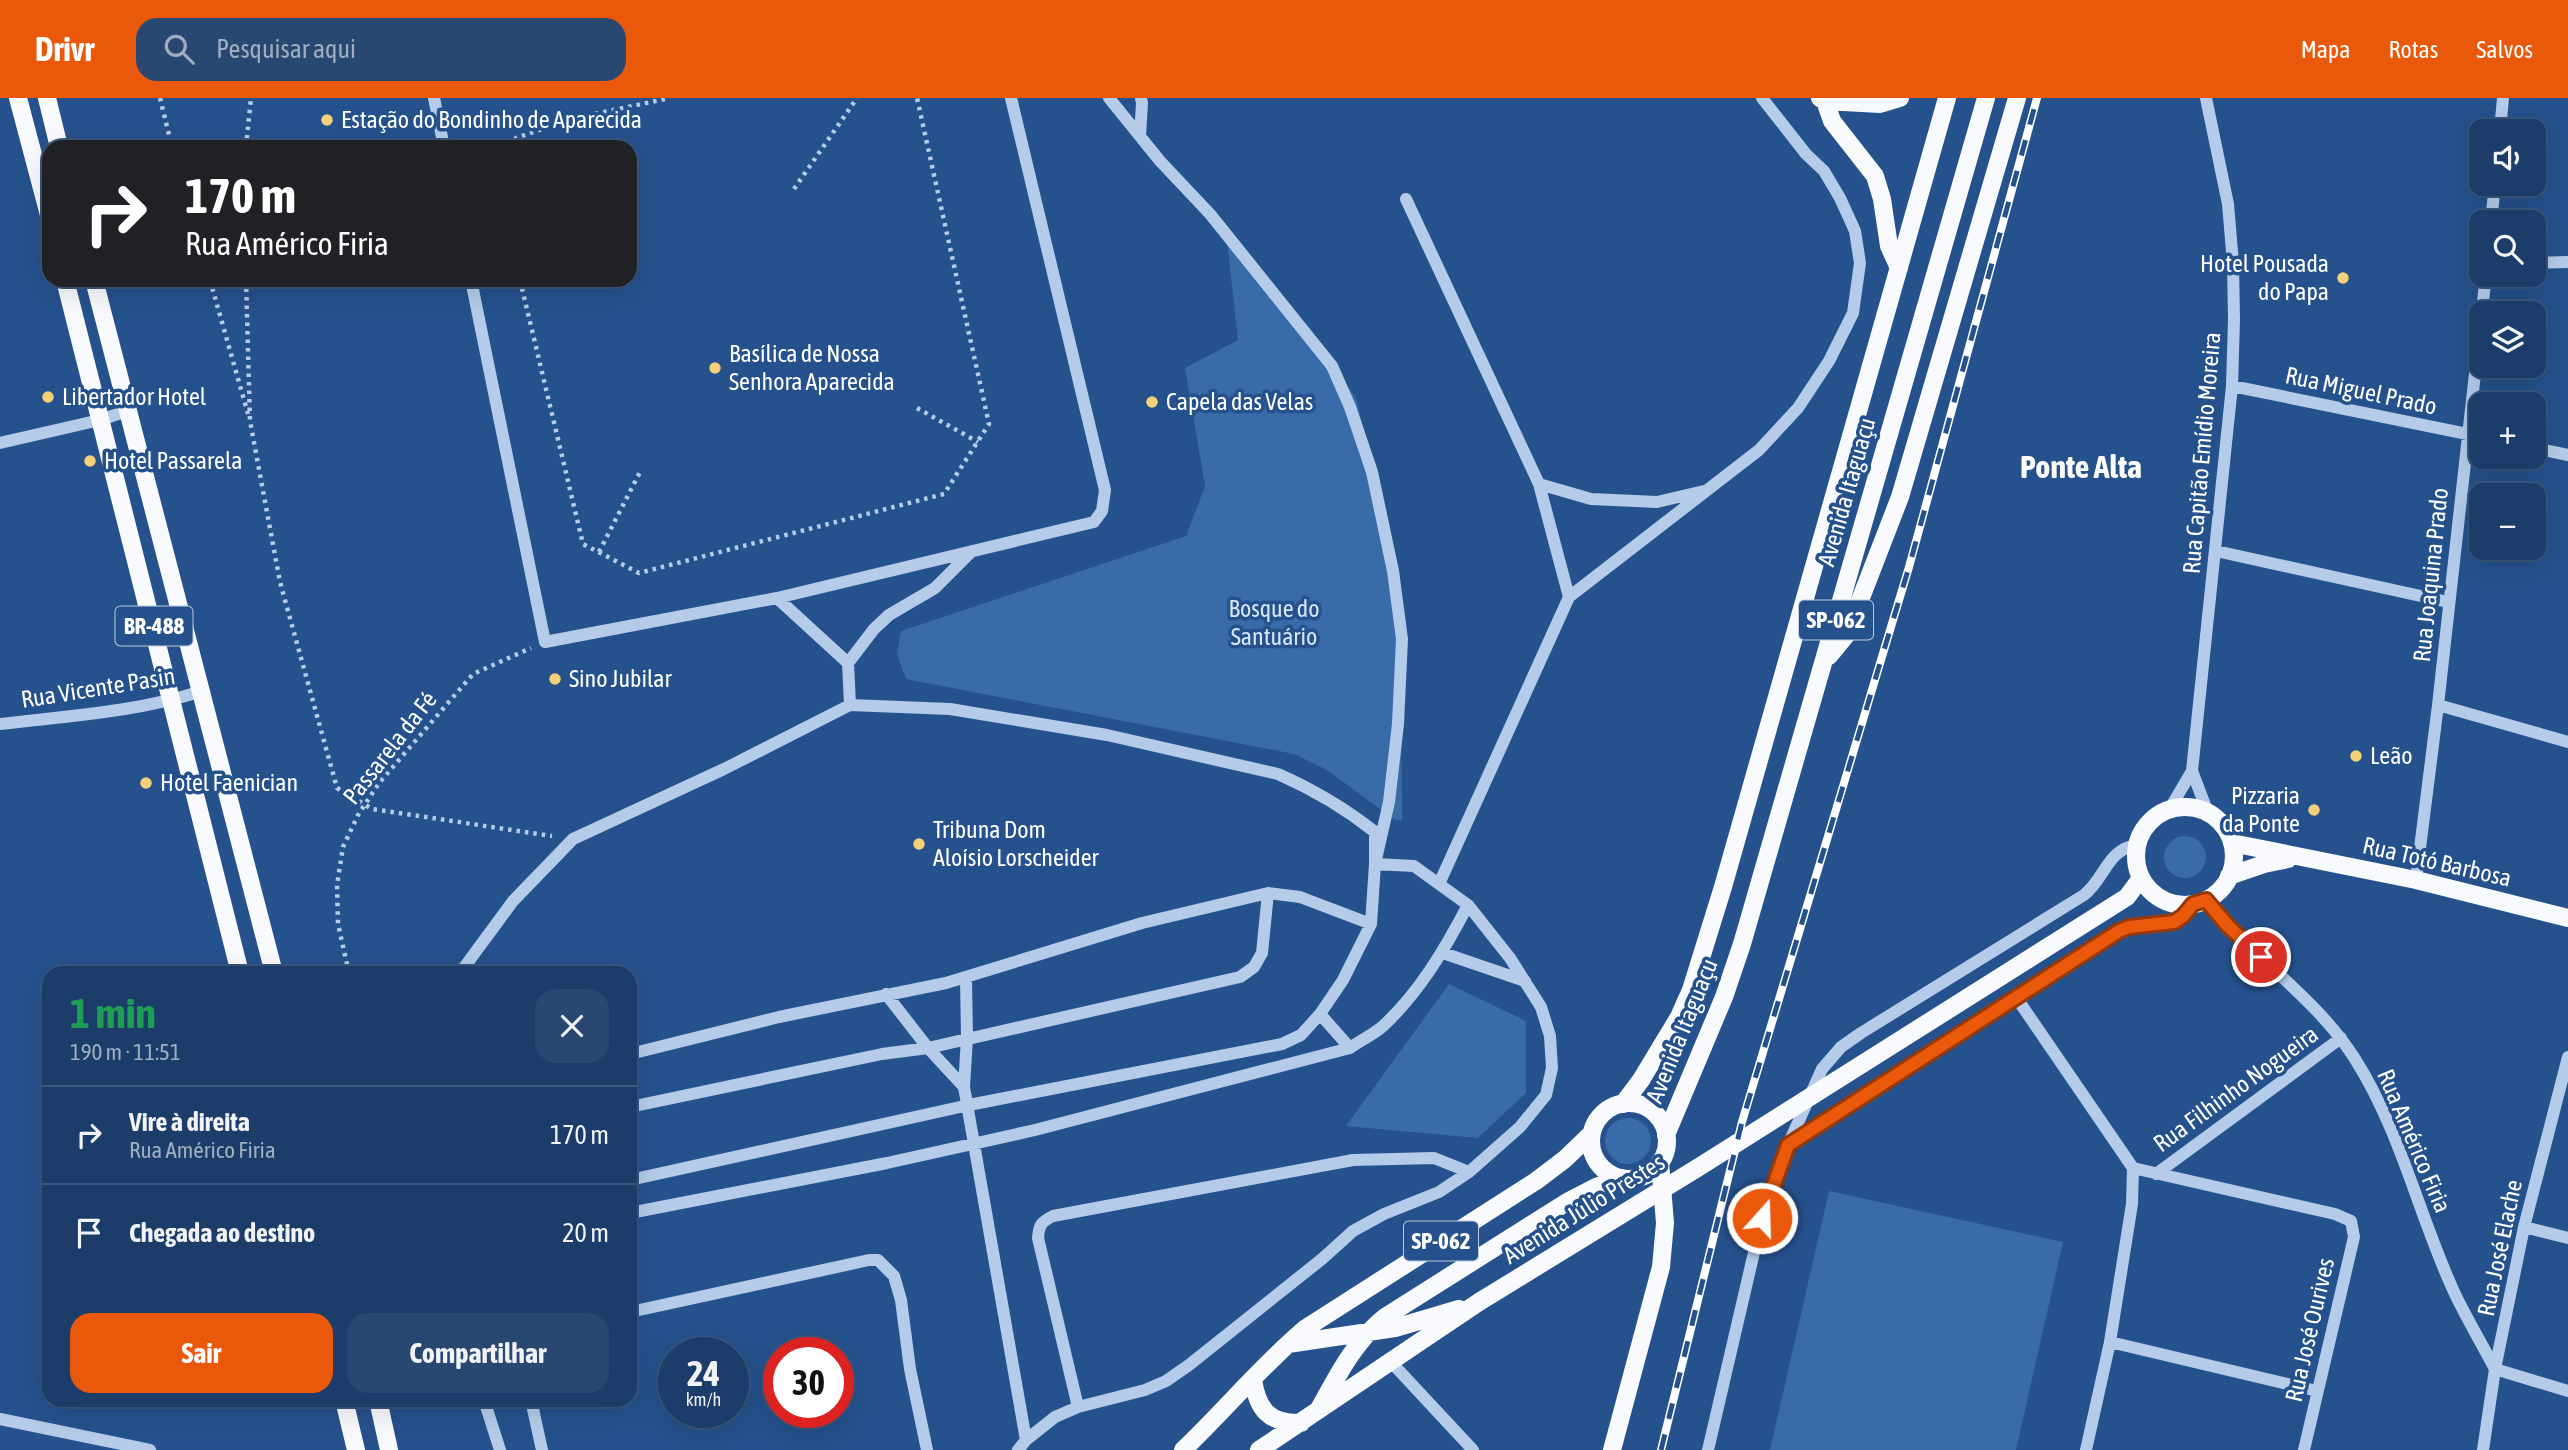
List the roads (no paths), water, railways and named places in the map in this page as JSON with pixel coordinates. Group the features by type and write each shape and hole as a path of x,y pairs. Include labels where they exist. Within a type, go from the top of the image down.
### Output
{"main road":[{"path":"18,98 42,189"},
{"path":"47,98 58,140"},
{"path":"1899,268 1889,246 1875,176 1832,121 1823,100 1880,104 1900,98"},
{"name":"Avenida Itaguaçu","path":"1623,1104 1656,1057 1691,990 1723,887 1947,98"},
{"name":"Avenida Itaguaçu","path":"1666,1136 1724,997 1742,944 1986,98"},
{"path":"1823,664 1847,634 1900,497 2017,98"},
{"name":"BR-488","path":"67,287 238,966"},
{"name":"BR-488","path":"95,287 272,966"},
{"path":"2189,808 2208,813 2220,823 2232,843 2233,864 2222,888 2199,902 2174,904 2152,893 2137,867 2137,845 2149,824 2169,810 2189,808"},
{"name":"Rua Totó Barbosa","path":"2232,843 2416,880 2568,918"},
{"name":"Rua Totó Barbosa","path":"2229,876 2295,857"},
{"name":"Avenida Júlio Prestes","path":"1259,1450 1485,1299 1711,1160 2127,897 2141,878"},
{"name":"Avenida Júlio Prestes","path":"2127,897 2152,893"},
{"path":"1623,1104 1634,1104 1656,1114 1663,1124 1666,1136"},
{"name":"SP-062","path":"1592,1133 1603,1114 1623,1104"},
{"path":"1592,1133 1595,1157 1601,1167 1611,1175 1648,1187 1662,1202"},
{"name":"Avenida Júlio Prestes","path":"1183,1450 1306,1328 1536,1181 1565,1159 1592,1133"},
{"name":"SP-062","path":"1628,1179 1653,1170 1665,1154 1666,1136"},
{"path":"1612,1450 1661,1267 1665,1223 1660,1162"},
{"name":"Avenida Júlio Prestes","path":"1317,1412 1366,1332 1385,1317 1567,1202 1596,1187 1628,1179"},
{"path":"1287,1344 1410,1325 1485,1299"},
{"path":"1252,1379 1259,1402 1270,1417 1287,1424 1301,1423"},
{"path":"346,1407 356,1450"},
{"path":"380,1407 389,1450"}],"street":[{"path":"434,98 443,140"},
{"path":"472,287 545,642 777,598 1094,522 1102,511 1105,490 1011,98"},
{"path":"1109,98 1210,214 1332,366 1350,407 1372,472 1393,571 1402,639 1398,724 1389,803 1375,864"},
{"path":"1140,136 1141,98"},
{"path":"1439,884 1569,597 1759,450 1798,408 1829,361 1853,313 1860,263 1855,231 1824,171 1806,154 1762,98"},
{"name":"Rua Capitão Emídio Moreira","path":"2169,810 2192,771 2232,386 2233,263 2228,204 2206,98"},
{"path":"2501,119 2503,98"},
{"path":"1406,199 1539,484 1569,597"},
{"path":"2546,263 2568,262"},
{"name":"Rua Joaquina Prado","path":"2416,880 2485,287"},
{"name":"Rua Miguel Prado","path":"2232,386 2467,434"},
{"path":"0,443 100,420 127,411"},
{"path":"2546,450 2568,455"},
{"path":"1539,484 1591,499 1657,502 1708,491"},
{"path":"850,705 848,663 874,629 889,615 935,588 972,551"},
{"path":"2216,551 2448,602"},
{"path":"777,598 848,663"},
{"name":"Rua Vicente Pasin","path":"0,724 126,710 173,701 202,691"},
{"path":"465,966 513,901 573,839 724,769 850,705 950,709 1107,736 1278,774 1299,783 1375,832 1371,925 1343,981 1321,1014 1301,1035 1282,1044 969,1105 637,1178"},
{"path":"2438,705 2568,742"},
{"name":"Rua Capitão Emídio Moreira","path":"2192,771 2208,813"},
{"path":"1708,1450 1762,1218 1788,1145 1822,1069 1841,1047 2084,895 2098,882 2116,853 2137,845"},
{"path":"1022,1445 1055,1417 1077,1407 1145,1390 1166,1381 1322,1259 1353,1231 1384,1214 1439,1192 1469,1172 1520,1127 1546,1095 1552,1068 1550,1036 1542,1007 1510,958 1468,905 1414,866 1375,864"},
{"path":"637,1052 779,1017 966,977 1142,923 1268,893 1300,897 1371,925"},
{"path":"637,1106 882,1054 928,1048 1240,977 1254,967 1262,953 1268,893"},
{"path":"1788,1145 2119,931 2129,927 2174,922 2199,902"},
{"name":"Rua Américo Firia","path":"2199,902 2295,990 2341,1038 2357,1062 2386,1120 2455,1293 2495,1369"},
{"path":"637,1212 1048,1127 1350,1048 1380,1029 1400,1009 1444,953 1468,905"},
{"path":"1444,953 1525,981"},
{"path":"966,977 967,1038 964,1087 1022,1445"},
{"path":"886,994 928,1048 964,1087"},
{"path":"2015,997 2133,1168 2133,1204 2110,1342 2086,1450"},
{"path":"1321,1014 1350,1048"},
{"name":"Rua Filhinho Nogueira","path":"2156,1174 2341,1038"},
{"name":"Rua José Elache","path":"2483,1450 2495,1369 2524,1227 2568,1057"},
{"path":"1077,1407 1038,1238 1042,1221 1053,1216 1353,1160 1434,1158 1469,1172"},
{"path":"2133,1168 2156,1174"},
{"name":"Rua José Ourives","path":"2156,1174 2335,1214 2351,1221 2354,1237 2304,1450"},
{"path":"2524,1227 2568,1237"},
{"path":"637,1310 878,1260 894,1276 901,1300 910,1369 927,1450"},
{"path":"2110,1342 2317,1391"},
{"path":"1392,1363 1473,1450"},
{"path":"2495,1369 2568,1391"},
{"path":"486,1407 500,1450"},
{"path":"532,1407 541,1450"},
{"path":"0,1419 150,1450"}],"railway":[{"path":"1661,1450 1742,1122 1909,567 2037,98"}],"place":[{"name":"Estação do Bondinho de Aparecida","path":"327,120"},
{"name":"Hotel Pousada do Papa","path":"2343,278"},
{"name":"Basílica de Nossa Senhora Aparecida","path":"715,368"},
{"name":"Libertador Hotel","path":"48,397"},
{"name":"Capela das Velas","path":"1152,402"},
{"name":"Hotel Passarela","path":"90,461"},
{"name":"Sino Jubilar","path":"555,679"},
{"name":"Leão","path":"2356,756"},
{"name":"Hotel Faenician","path":"146,783"},
{"name":"Pizzaria da Ponte","path":"2314,810"},
{"name":"Tribuna Dom Aloísio Lorscheider","path":"919,844"}],"district":[{"name":"Ponte Alta","path":"2081,467"}],"park label":[{"name":"Bosque do Santuário","path":"1274,623"}]}
